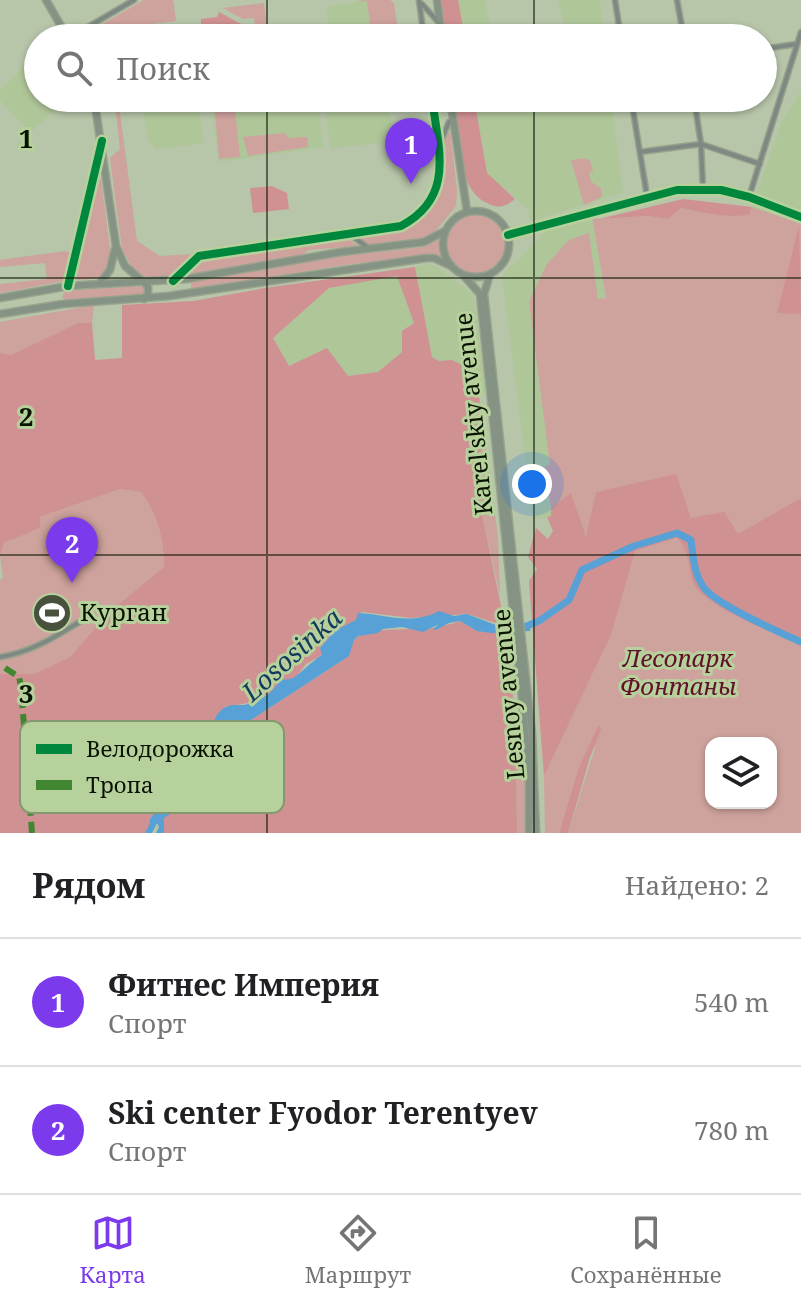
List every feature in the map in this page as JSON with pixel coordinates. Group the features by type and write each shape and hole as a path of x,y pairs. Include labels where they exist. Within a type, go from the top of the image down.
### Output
{"main road":[{"path":"46,0 60,24"},
{"path":"437,0 441,24"},
{"path":"97,112 116,246 125,266 150,290 144,299"},
{"path":"452,112 467,211"},
{"path":"0,314 63,304 144,299 434,258 464,276 476,278 498,269 507,258 508,235 499,219 487,212 467,211 451,220 445,231 443,248 451,266"},
{"path":"0,298 65,287 173,281 424,242 445,231"},
{"path":"401,245 406,249 402,261"},
{"path":"99,284 110,270 116,246"},
{"path":"263,266 262,273 266,280"},
{"name":"Karel'skiy avenue","path":"490,274 484,294 497,440"},
{"name":"Karel'skiy avenue","path":"464,276 480,294 510,553"},
{"path":"186,279 189,289 186,293"},
{"path":"63,304 58,297 65,287"},
{"name":"Lesnoy avenue","path":"510,553 535,781 536,833"},
{"name":"Lesnoy avenue","path":"524,687 529,833"}],"street":[{"path":"92,24 134,0"},
{"path":"615,0 619,24"},
{"path":"677,0 681,24"},
{"path":"420,1 440,24"},
{"path":"420,1 422,24"},
{"path":"777,109 801,32"},
{"path":"777,47 797,44"},
{"path":"173,281 199,256 401,226 419,215 431,201 441,165 434,112"},
{"path":"633,112 647,196"},
{"path":"696,112 703,189"},
{"path":"749,197 776,112"},
{"path":"438,148 449,122 453,120"},
{"path":"65,287 102,141"},
{"path":"640,152 701,144 760,164"},
{"path":"508,235 677,190 703,189 749,197 801,217"},
{"path":"348,233 368,249"},
{"path":"0,657 21,654 46,643 86,618"}],"shaded area":[{"path":"367,0 370,24 328,24 326,7"},
{"path":"440,0 458,0 462,24 444,24"},
{"path":"458,0 485,0 489,24 462,24"},
{"path":"558,0 600,0 603,24 564,24"},
{"path":"219,12 241,24 201,24 201,19 217,17"},
{"path":"24,65 24,112 52,112 30,133 0,100 0,91"},
{"path":"801,91 801,224 752,207 783,119"},
{"path":"143,112 200,112 204,143 156,149 148,139"},
{"path":"213,112 319,112 323,147 219,162"},
{"path":"326,112 389,112 392,128 381,143 330,148"},
{"path":"455,112 476,112 487,173 515,199 498,206 487,203 477,195 464,172"},
{"path":"476,112 613,112 623,193 531,221 528,209 487,173"},
{"path":"272,186 287,193 289,209 253,213 250,188"},
{"path":"683,199 752,207 749,215 740,216 681,208 668,219 648,216 599,219"},
{"path":"592,216 606,298 598,299 589,234 569,240 547,264 529,301 550,466 545,467 552,517 533,519 502,276 546,231"},
{"path":"799,226 801,314 777,313"},
{"path":"429,264 474,295 486,395 469,392 452,360 439,361 432,357 415,267"},
{"path":"415,267 432,357 439,361 452,360 466,367 469,391 479,395 482,439 476,470 505,626 468,614 411,618 362,612 356,620 333,634 320,648 322,655 306,664 296,677 254,702 225,707 217,721 20,721 20,813 154,813 145,833 0,833 0,674 34,674 70,657 109,612 164,567 163,546 152,509 141,492 120,489 40,517 40,528 4,543 0,555 0,353 11,355 78,323 92,323 95,360 122,358 122,305 193,301","holes":["397,276 414,323 402,331 402,352 378,372 348,376 327,348 289,366 273,338 329,288"]},
{"path":"397,275 414,323 402,331 402,352 378,372 347,376 327,349 288,366 272,338 329,288"},
{"path":"676,474 691,518 724,512 738,534 801,498 801,646 736,616 701,593 692,580 685,550 676,538 635,551 611,635 544,776 529,581 537,569 528,557 536,528 548,539 553,531 547,517 551,516 551,508 571,493 586,537 596,492"},
{"path":"460,621 477,631 506,632 516,743 517,833 164,833 164,818 170,813 284,813 284,721 250,721 349,656 352,644 361,634"},
{"path":"598,726 601,730 568,833 559,833 578,770"}],"green space":[{"path":"144,0 173,0 176,21 102,24"},
{"path":"363,0 390,0 394,3 397,24 370,24 367,1 357,2"},
{"path":"264,3 266,24 255,24 254,18 243,19 223,8"},
{"path":"116,112 120,112 137,241 160,256 194,254 171,277 145,277 132,267 122,249 110,158 120,149"},
{"path":"215,112 235,112 240,157 219,159"},
{"path":"450,131 456,206 427,238 367,245 355,235 388,230 416,221 436,201 441,186 444,143"},
{"path":"285,133 288,138 307,137 308,147 248,156 243,137"},
{"path":"586,158 593,171 589,172 591,182 601,188 602,197 584,205 571,160"},
{"path":"101,179 111,256 104,275 74,280 94,182"},
{"path":"752,207 801,224 801,498 738,535 691,518 676,475 596,492 586,539 571,494 551,508 545,466 550,465 529,301 547,264 569,240 589,233 598,299 606,298 592,216 600,219 648,216 668,219 680,208 740,216 749,215"},
{"path":"476,214 488,216 497,223 504,232 504,256 497,265 488,272 476,274 464,272 455,265 448,256 446,244 448,232 455,223 464,216"},
{"path":"344,236 358,246 309,250 302,255 185,275 203,258"},
{"path":"440,239 442,259 424,255 191,290 191,282 337,257 423,247"},
{"path":"65,251 72,253 64,281 0,293 0,284 47,279 45,263 0,267 0,260"},
{"path":"142,286 145,291 142,296 65,300 62,297 65,291"},
{"path":"94,305 92,323 78,323 11,355 0,353 0,322"},
{"path":"479,395 498,538 500,596 476,470 482,439"},
{"path":"120,489 141,492 152,509 161,537 164,567 109,612 70,657 34,674 0,674 0,581 3,577 0,555 4,543 40,528 40,517"},
{"name":"Лесопарк Фонтаны","path":"675,538 685,549 690,572 801,646 801,833 568,833 596,745 578,770 559,833 545,833 544,776 611,635 634,551"},
{"path":"509,671 522,752 526,833 517,833 516,743"}],"water":[{"path":"439,611 454,616 467,614 501,627 525,625 531,620 530,631 477,631 460,621 433,629 439,624 423,632 402,627 358,636 349,656 250,721 215,721 224,708 259,700 280,680 295,677 322,655 320,648 336,630 356,620 358,613 398,618"},
{"path":"154,813 176,813 164,818 164,833 156,833 157,823 152,833 145,833"}],"waterway":[{"name":"Lososinka","path":"524,627 539,621 569,600 582,570 634,546 677,533 691,540 698,578 712,596 801,642"}],"marked path":[{"path":"5,668 19,677 24,721"},
{"path":"31,813 32,833"}],"cycle path":[{"path":"173,281 199,256 401,226 430,201 437,186 439,153 434,112"},
{"path":"68,286 102,141"},
{"path":"508,235 677,190 721,190 801,217"}],"place":[{"name":"Фитнес Империя","path":"411,184"},
{"name":"Ski center Fyodor Terentyev","path":"72,583"},
{"name":"Курган","path":"52,613"}]}
